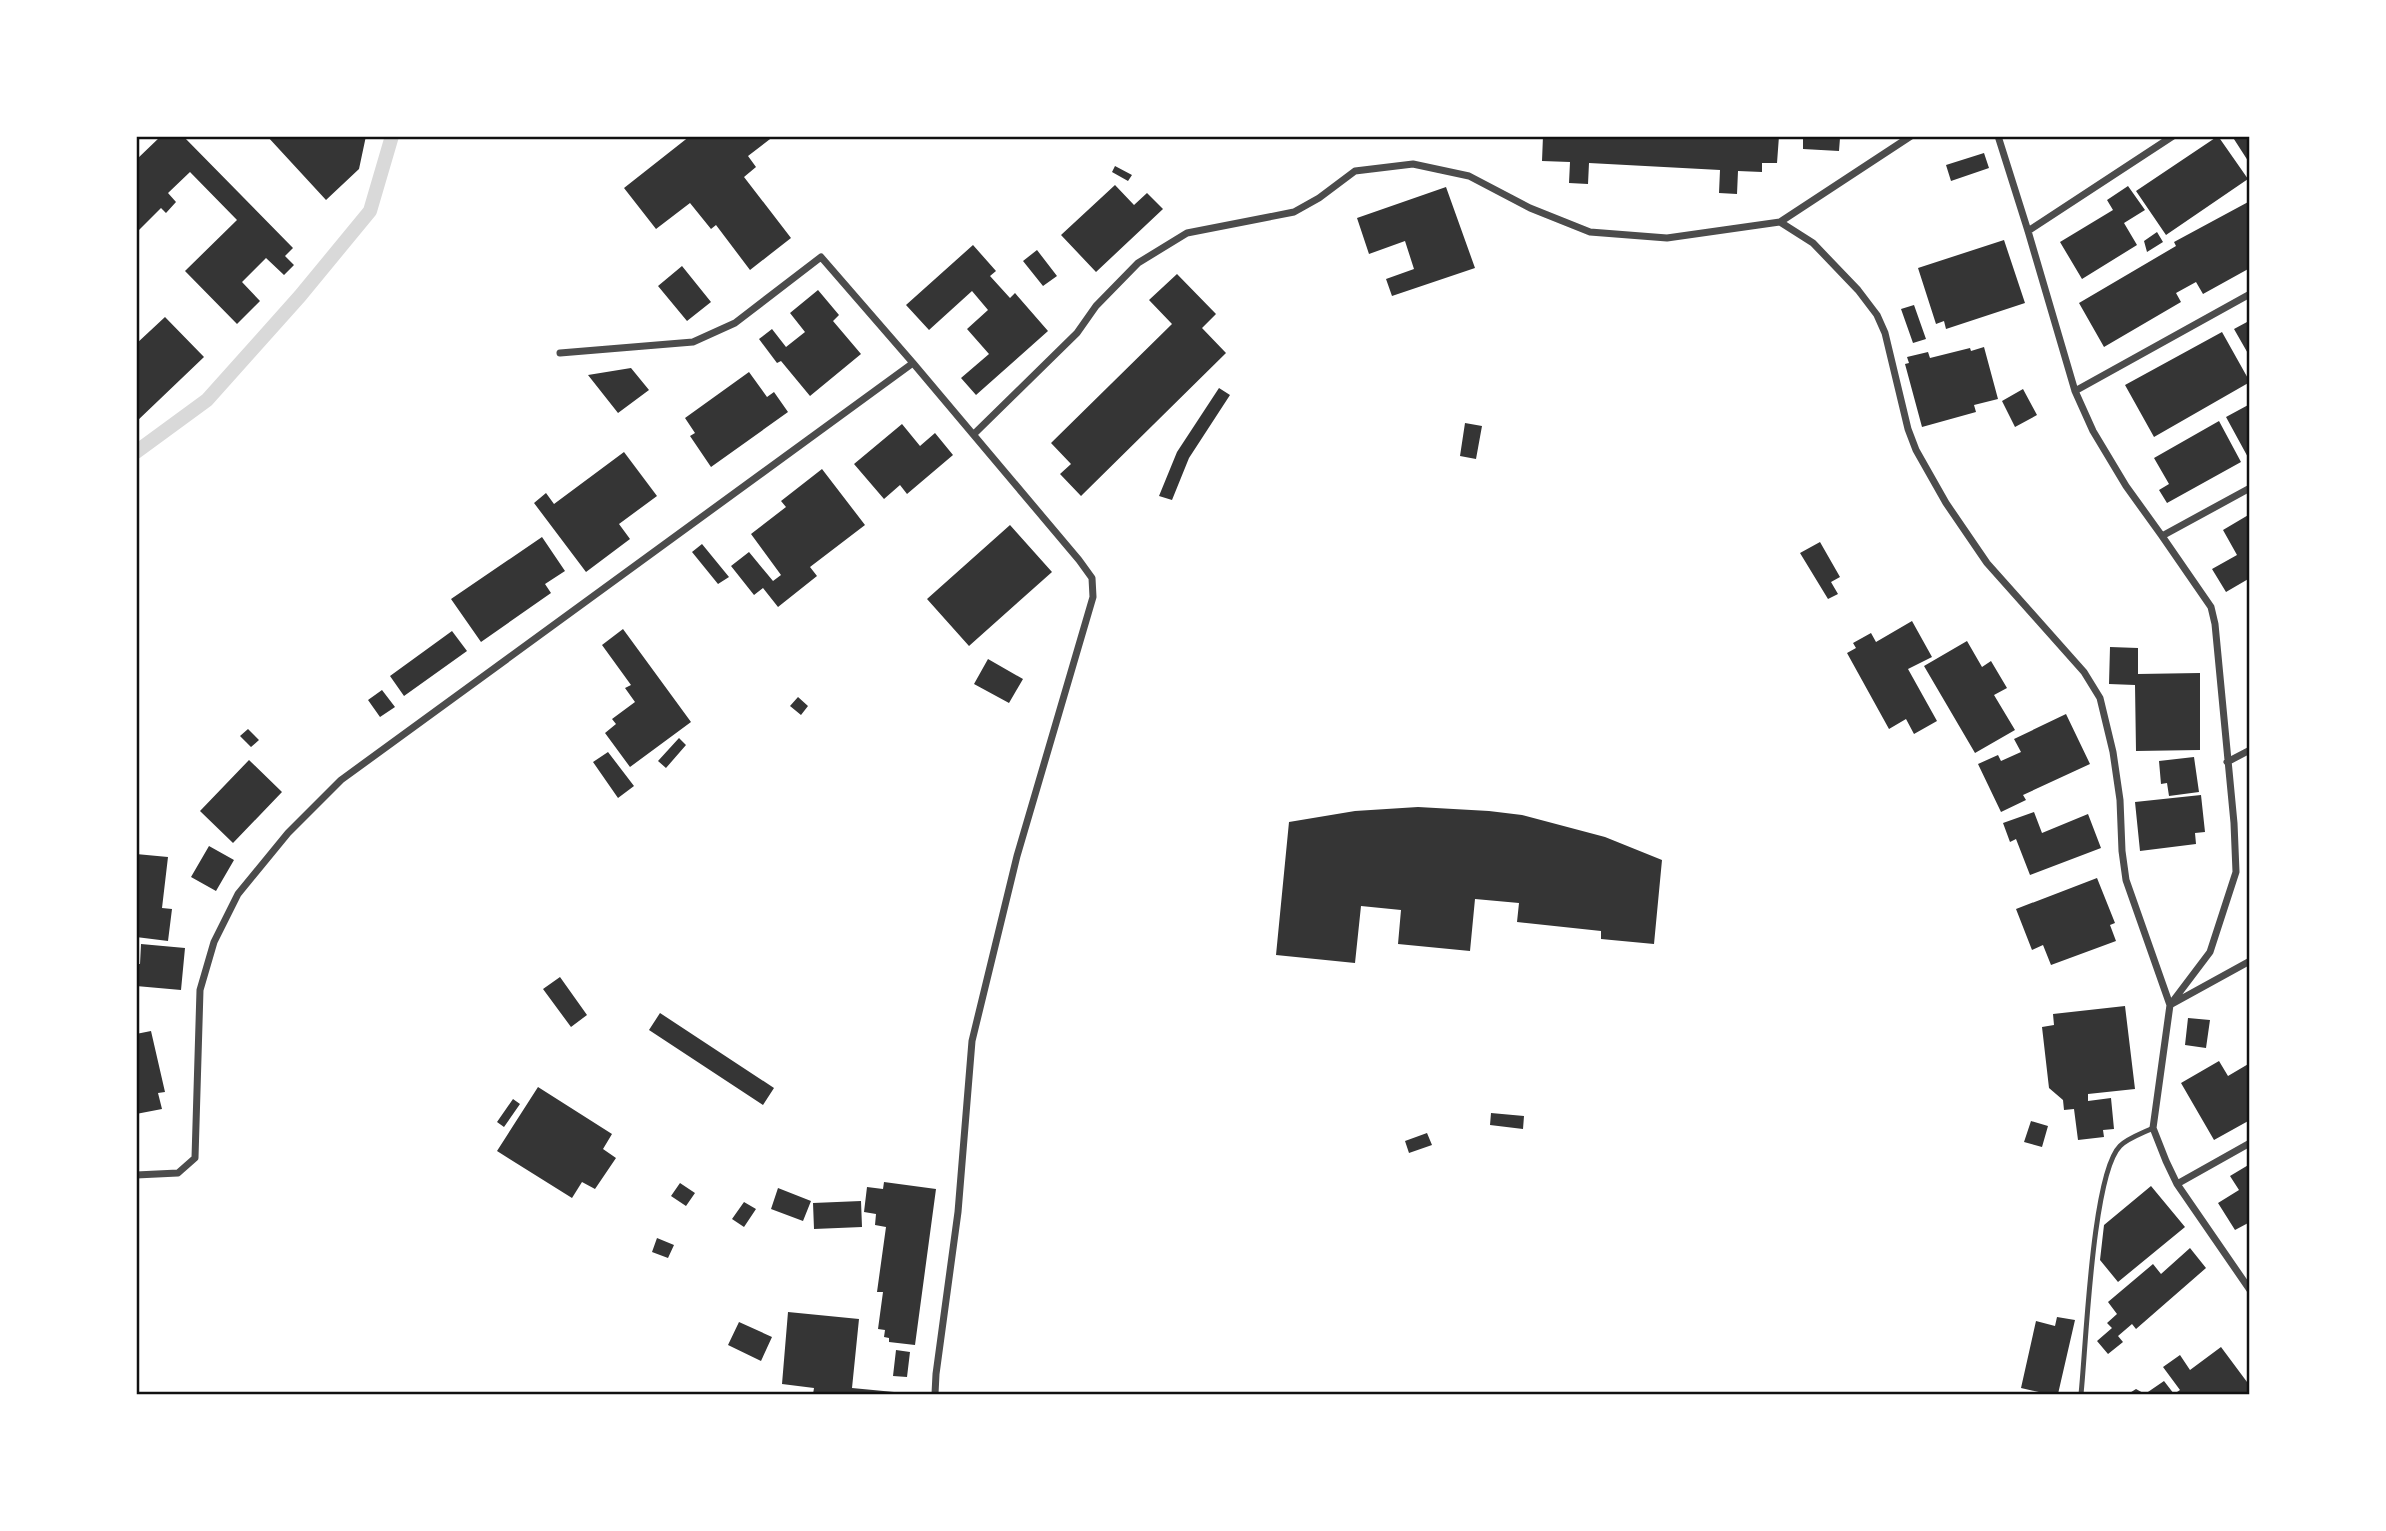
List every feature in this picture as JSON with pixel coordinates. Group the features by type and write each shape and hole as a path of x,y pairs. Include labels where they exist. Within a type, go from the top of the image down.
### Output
{"street":[{"path":"974,434 1077,333 1096,306 1138,263 1187,233 1293,212 1319,198 1355,171 1413,164 1469,176 1530,208 1590,232 1667,238 1780,222 1911,136"},
{"path":"1998,136 2075,391 2093,430 2126,486 2211,607 2215,624 2234,822 2236,872 2210,952 2170,1005"},
{"path":"2028,231 2173,136"},
{"path":"1780,222 1813,243 1858,290 1877,315 1885,332 1908,429 1916,450 1946,503 1987,563 2084,672 2100,698 2113,752 2120,800 2126,880 2170,1005 2153,1128 2178,1184 2249,1290"},
{"path":"560,354 693,342 735,323 821,257 974,434 1091,578 1093,597 1017,856 972,1041 958,1212 935,1395"},
{"path":"2075,391 2249,294"},
{"path":"136,1175 178,1172 195,1158 200,990 214,942 238,894 288,833 341,780 914,363"},
{"path":"2162,537 2249,488"},
{"path":"2227,762 2249,750"},
{"path":"2170,1005 2249,961"},
{"path":"2178,1184 2249,1143"}],"lane":[{"path":"2081,1395 2099,1203 2107,1170 2120,1147 2153,1128"}],"building":[{"path":"161,136 183,136 293,248 285,256 294,265 284,275 266,258 242,282 260,301 237,324 185,271 237,220 190,172 168,193 176,202 166,213 161,208 136,233 136,160"},
{"path":"267,136 366,136 359,169 326,200"},
{"path":"690,136 774,136 748,156 756,167 744,177 791,238 750,270 716,225 711,229 690,203 656,229 624,188"},
{"path":"1543,136 1779,136 1777,163 1762,163 1762,172 1738,171 1737,194 1719,193 1720,170 1589,163 1588,184 1569,183 1570,162 1542,161"},
{"path":"1803,136 1840,138 1839,151 1803,149"},
{"path":"2218,136 2248,179 2166,235 2136,191"},
{"path":"2232,136 2250,136 2250,164"},
{"path":"1984,153 1989,168 1951,181 1946,165"},
{"path":"1115,166 1132,175 1128,181 1112,172"},
{"path":"1115,185 1134,205 1147,193 1163,209 1096,272 1061,235"},
{"path":"2128,186 2145,210 2124,223 2137,245 2082,279 2060,242 2113,210 2107,200"},
{"path":"1446,187 1475,268 1392,296 1386,279 1414,269 1405,241 1369,254 1357,218"},
{"path":"2250,201 2250,268 2203,294 2196,282 2176,293 2181,302 2104,347 2079,303 2176,246 2174,242"},
{"path":"2157,232 2163,242 2147,252 2144,241"},
{"path":"2004,240 2025,303 1946,329 1944,321 1936,324 1918,268"},
{"path":"973,245 996,271 990,276 1010,298 1015,293 1048,331 976,395 961,378 989,354 967,329 988,310 972,291 929,330 906,305"},
{"path":"1037,250 1057,276 1043,286 1023,261"},
{"path":"682,266 711,302 687,321 658,286"},
{"path":"1177,274 1216,314 1202,328 1226,353 1081,496 1060,474 1071,464 1051,443 1172,324 1149,300"},
{"path":"818,290 839,315 833,321 861,354 810,396 781,361 777,363 759,339 772,329 786,347 805,332 790,313"},
{"path":"1914,305 1926,339 1913,343 1901,309"},
{"path":"165,317 204,357 136,422 136,344"},
{"path":"2247,322 2250,328 2250,357 2234,329"},
{"path":"2222,332 2250,382 2154,437 2125,385"},
{"path":"1984,347 1998,399 1974,405 1976,412 1922,427 1905,364 1909,363 1907,357 1928,352 1930,358"},
{"path":"631,368 649,390 618,413 588,375"},
{"path":"749,372 767,397 774,392 788,412 711,467 690,436 695,433 685,418"},
{"path":"1219,388 1230,395 1189,458 1172,500 1159,496 1177,452"},
{"path":"2023,389 2037,415 2015,427 2002,401"},
{"path":"2250,404 2250,461 2226,417"},
{"path":"2219,421 2241,462 2167,503 2159,490 2169,484 2154,458"},
{"path":"1465,423 1482,426 1476,459 1460,456"},
{"path":"902,424 920,446 935,433 953,455 907,494 900,485 884,499 854,464"},
{"path":"624,452 657,496 619,524 630,539 586,572 534,503 546,493 554,504"},
{"path":"822,469 865,525 810,567 817,576 778,607 763,588 754,595 731,566 749,552 773,581 781,575 751,534 786,507 781,501"},
{"path":"2250,514 2250,578 2226,592 2212,569 2237,555 2223,530"},
{"path":"1010,525 1052,572 969,646 927,599"},
{"path":"542,537 565,571 545,584 551,593 481,642 451,599"},
{"path":"1820,542 1840,577 1831,582 1838,594 1828,599 1800,553"},
{"path":"702,544 729,577 718,584 692,552"},
{"path":"1912,621 1932,657 1908,669 1937,721 1914,734 1906,719 1889,729 1847,653 1856,648 1853,643 1871,633 1876,642"},
{"path":"623,629 691,722 630,767 605,733 616,724 612,719 635,702 625,688 631,685 602,645"},
{"path":"452,631 467,651 404,696 390,676"},
{"path":"1967,641 1982,667 1991,661 2007,688 1994,695 2015,730 1975,753 1924,666"},
{"path":"2110,647 2138,648 2138,674 2200,673 2200,750 2136,751 2135,685 2109,684"},
{"path":"988,659 1023,679 1009,703 974,684"},
{"path":"382,690 395,707 380,717 368,700"},
{"path":"798,697 808,706 801,715 790,706"},
{"path":"2066,714 2090,764 2023,795 2026,800 2001,812 1978,764 1998,755 2001,761 2021,752 2014,739"},
{"path":"248,729 259,740 251,747 240,736"},
{"path":"679,738 686,745 666,768 658,761"},
{"path":"608,752 634,786 618,798 593,762"},
{"path":"2194,757 2199,792 2169,796 2167,783 2161,784 2159,761"},
{"path":"249,760 282,792 233,843 200,811"},
{"path":"2201,795 2205,832 2195,833 2196,844 2140,851 2135,802"},
{"path":"1418,807 1522,815 1605,837 1662,860 1654,944 1601,939 1601,931 1517,922 1519,903 1475,899 1470,951 1398,944 1401,910 1361,906 1355,963 1276,955 1289,822 1355,811"},
{"path":"2034,812 2042,833 2088,814 2101,848 2030,875 2016,839 2010,842 2003,823"},
{"path":"209,846 234,860 216,891 191,877"},
{"path":"136,854 168,857 162,908 172,909 168,941 136,937"},
{"path":"2097,878 2115,923 2110,925 2116,941 2051,965 2043,945 2032,950 2016,909"},
{"path":"141,944 185,948 181,990 136,986 136,964 140,964"},
{"path":"560,977 587,1015 571,1027 543,989"},
{"path":"2125,1006 2135,1089 2088,1094 2088,1101 2111,1098 2114,1129 2103,1130 2104,1137 2078,1140 2074,1109 2064,1110 2063,1100 2049,1088 2042,1027 2054,1025 2053,1014"},
{"path":"660,1013 774,1088 763,1105 649,1030"},
{"path":"2188,1018 2210,1020 2206,1048 2185,1045"},
{"path":"151,1031 165,1092 158,1093 162,1109 136,1114 136,1034"},
{"path":"2219,1061 2228,1076 2250,1063 2250,1120 2214,1140 2181,1083"},
{"path":"538,1087 612,1134 603,1149 616,1158 595,1189 582,1182 572,1198 497,1151"},
{"path":"513,1099 520,1104 504,1127 497,1122"},
{"path":"1491,1113 1524,1116 1523,1129 1490,1125"},
{"path":"2031,1121 2048,1126 2042,1147 2024,1142"},
{"path":"1427,1133 1432,1145 1409,1153 1405,1141"},
{"path":"2250,1164 2250,1222 2235,1230 2218,1203 2239,1190 2230,1176"},
{"path":"884,1182 936,1189 915,1345 889,1342 889,1338 884,1337 885,1330 878,1329 883,1292 877,1292 886,1227 875,1225 876,1214 864,1212 867,1187 883,1189"},
{"path":"680,1183 695,1193 686,1206 671,1196"},
{"path":"2151,1186 2185,1227 2118,1282 2100,1260 2104,1225"},
{"path":"778,1188 811,1201 803,1221 771,1209"},
{"path":"861,1201 862,1227 814,1229 813,1203"},
{"path":"744,1202 756,1209 744,1227 732,1219"},
{"path":"657,1238 674,1245 668,1258 652,1252"},
{"path":"2190,1248 2206,1268 2136,1329 2132,1324 2118,1336 2123,1342 2108,1354 2097,1341 2112,1328 2107,1323 2117,1314 2108,1302 2153,1264 2161,1274"},
{"path":"788,1312 859,1319 852,1388 894,1394 813,1394 814,1388 782,1384"},
{"path":"2057,1317 2075,1320 2058,1394 2021,1388 2036,1321 2055,1326"},
{"path":"739,1322 772,1337 761,1361 728,1345"},
{"path":"2221,1347 2250,1386 2250,1394 2174,1394 2180,1390 2163,1367 2180,1355 2190,1370"},
{"path":"896,1350 910,1352 907,1377 893,1376"},
{"path":"2164,1381 2174,1394 2145,1394"},
{"path":"2136,1389 2145,1394 2128,1394"}],"waterway":[{"path":"136,452 207,400 300,296 370,211 392,136"}]}
